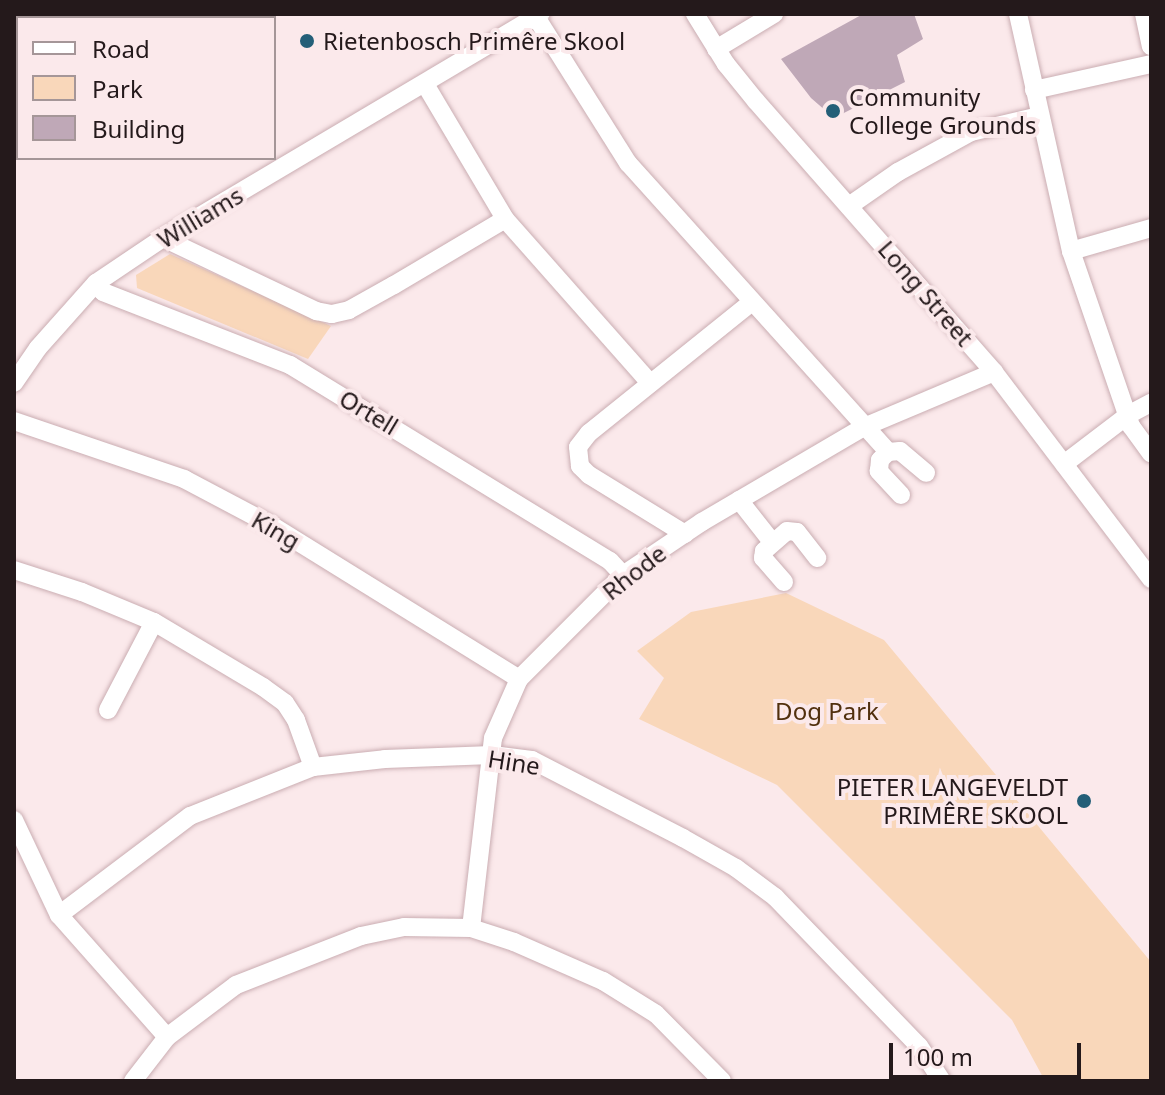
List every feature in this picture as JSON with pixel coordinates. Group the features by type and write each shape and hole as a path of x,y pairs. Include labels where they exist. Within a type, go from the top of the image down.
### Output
{"street":[{"name":"Long Street","path":"695,14 716,49 756,101 994,372 1151,579"},
{"path":"716,49 774,14"},
{"path":"1018,14 1071,251 1131,426 1151,454"},
{"path":"1147,15 1151,46"},
{"path":"538,16 628,163 888,452"},
{"name":"Williams","path":"14,383 38,348 96,283 163,238 538,16"},
{"path":"1034,90 1151,64"},
{"path":"425,84 505,219 650,383"},
{"path":"849,206 898,172 971,132 1039,116"},
{"path":"163,238 316,311 332,314 349,310 505,219"},
{"path":"1071,251 1151,228"},
{"name":"Ortell","path":"96,283 103,292 290,365 610,561 623,575"},
{"path":"685,534 589,475 580,466 577,457 583,438 752,302"},
{"name":"Rhode","path":"471,928 493,738 519,679 623,575 685,534 864,427 994,372"},
{"path":"1064,464 1128,415 1151,403"},
{"name":"King","path":"14,421 184,479 271,525 519,679"},
{"path":"901,495 879,471 880,460 888,452 900,451 926,473"},
{"path":"739,500 772,542"},
{"path":"784,582 763,558 772,542 792,530 817,558"},
{"path":"14,570 82,592 154,622 285,703 296,720 313,767"},
{"path":"108,710 154,622"},
{"name":"Hine","path":"59,915 190,816 313,767 385,759 492,755 532,760 736,868 775,897 919,1046 942,1081"},
{"path":"14,820 59,915 167,1037"},
{"path":"133,1081 167,1037 236,985 361,936 404,927 471,928 514,942 635,999 656,1014 722,1081"}],"green space":[{"path":"170,254 331,326 308,359 137,288 136,275"},
{"name":"Dog Park","path":"786,593 884,640 1151,962 1151,1081 1045,1081 1012,1020 777,785 639,719 664,678 637,651 691,612"}],"building":[{"path":"162,14 217,14 217,16"},
{"path":"863,14 914,14 923,39 897,55 905,82 834,118 811,98 781,59"}],"place":[{"name":"Rietenbosch Primêre Skool","path":"307,41"},
{"name":"Community College Grounds","path":"833,111"},
{"name":"PIETER LANGEVELDT PRIMÊRE SKOOL","path":"1084,801"}]}
